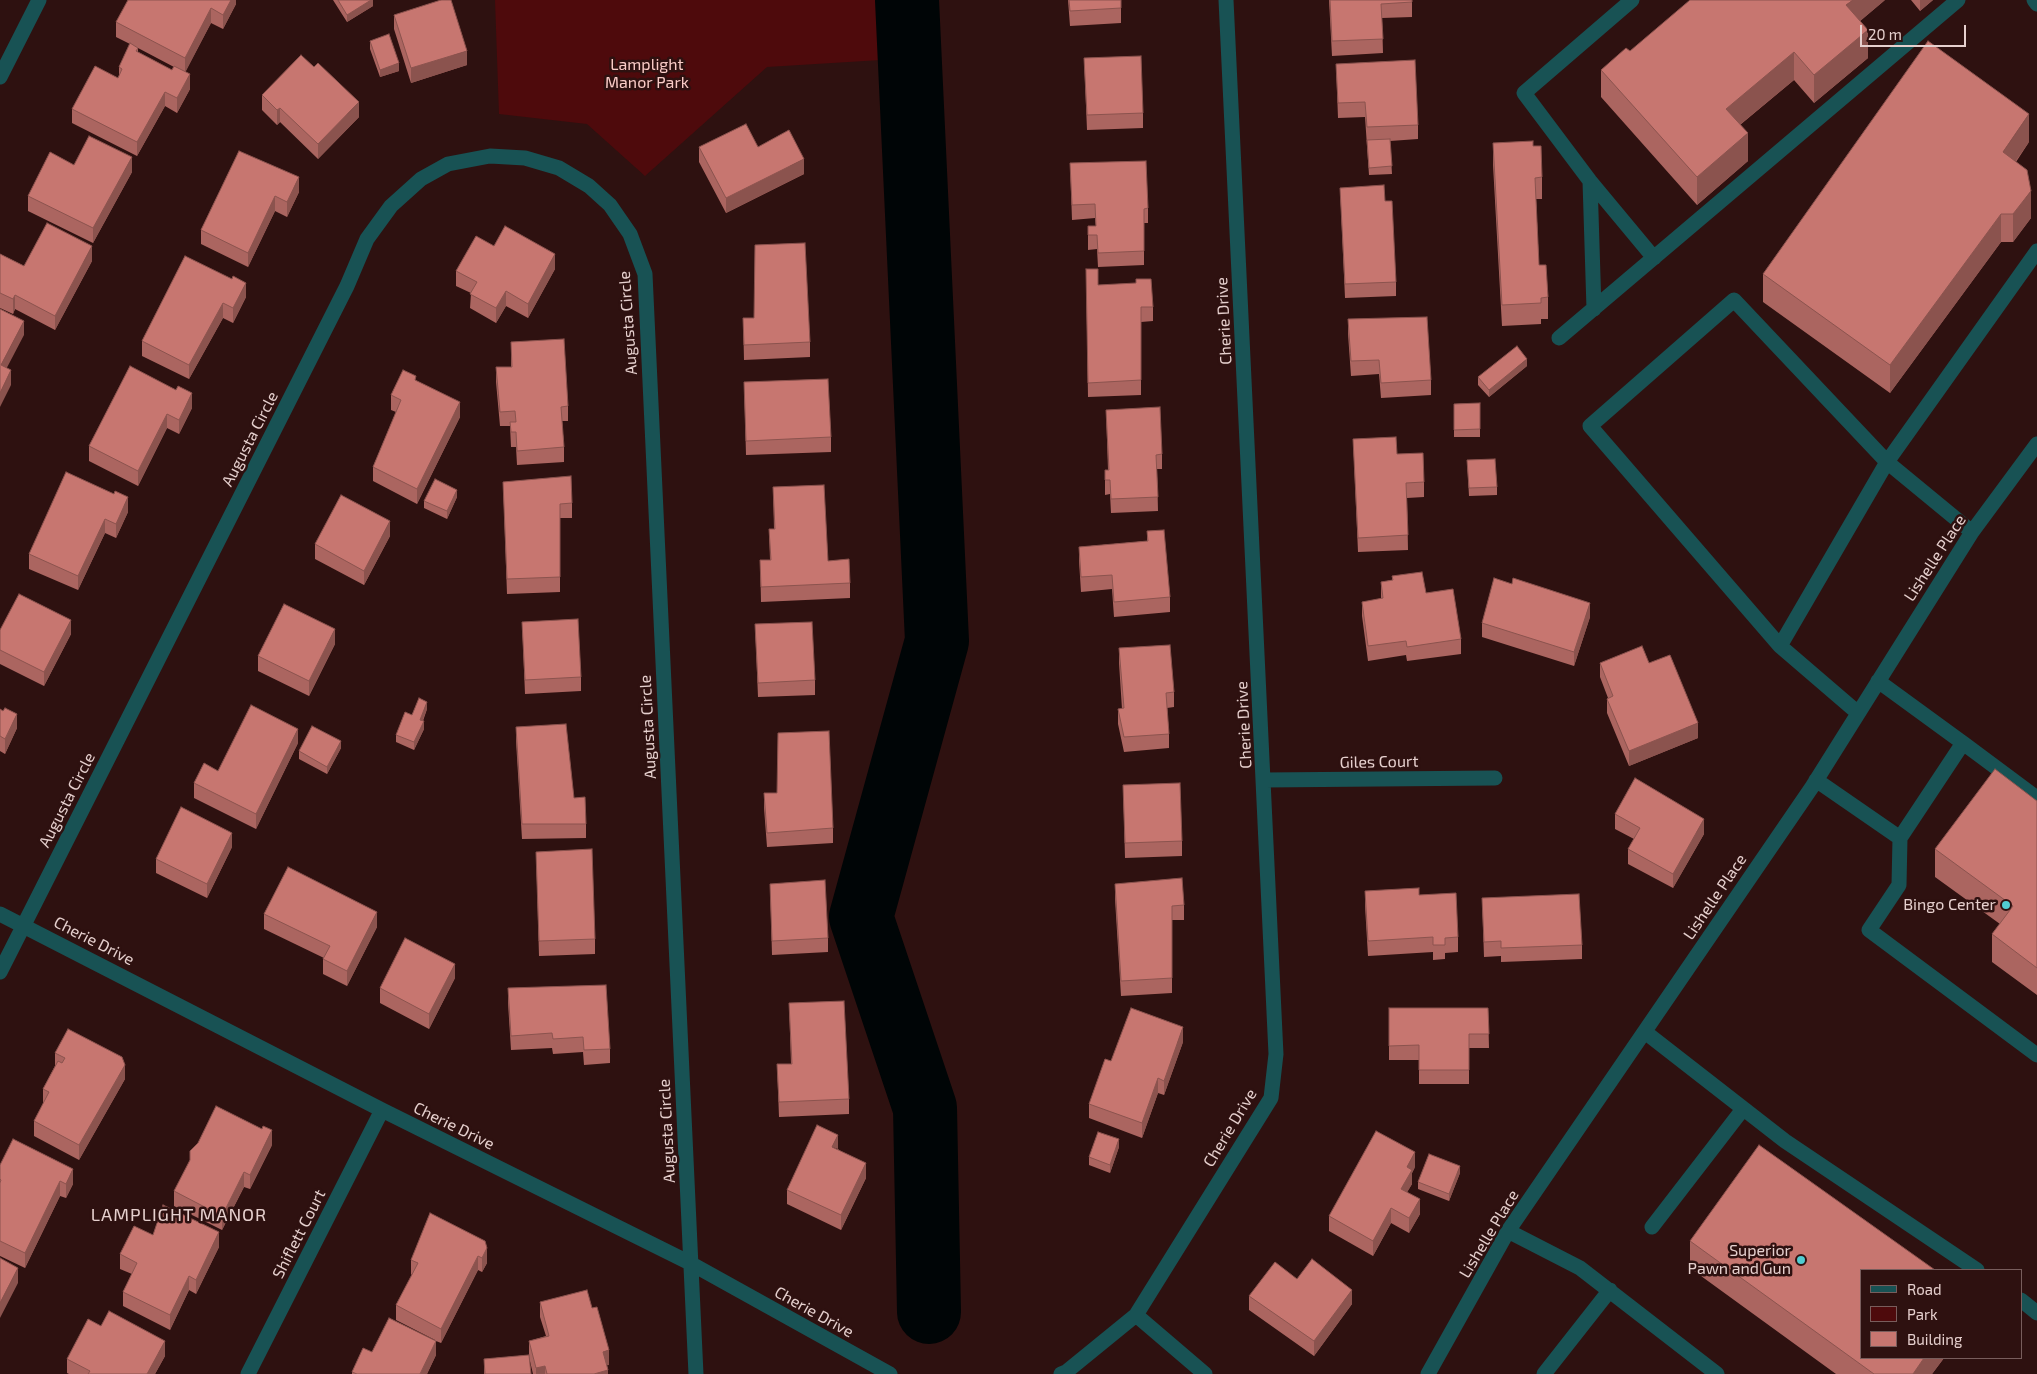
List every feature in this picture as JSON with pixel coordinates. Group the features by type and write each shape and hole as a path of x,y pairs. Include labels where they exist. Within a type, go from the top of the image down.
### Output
{"street":[{"path":"0,76 39,0"},
{"name":"Cherie Drive","path":"1061,1374 1066,1372 1136,1315 1271,1098 1276,1054 1226,0"},
{"path":"1632,0 1524,93 1590,181 1654,258"},
{"path":"1559,338 1958,0"},
{"path":"2034,0 2037,4"},
{"name":"Augusta Circle","path":"0,972 348,286 367,239 391,206 421,180 448,164 490,156 525,158 559,168 589,186 610,205 630,234 645,274 696,1374"},
{"path":"1590,181 1594,309"},
{"path":"1780,646 1887,462 2037,251"},
{"path":"1858,713 1780,646 1590,426 1734,300 1887,462 1972,532"},
{"name":"Lishelle Place","path":"1428,1374 1508,1232 1816,780 1972,532 2037,444"},
{"path":"1878,680 2037,798"},
{"path":"1963,743 1900,838 1899,885 1869,930 2037,1055"},
{"name":"Giles Court","path":"1264,780 1495,778"},
{"path":"1816,780 1900,838"},
{"name":"Cherie Drive","path":"0,914 382,1110 690,1263 890,1374"},
{"path":"1645,1032 1785,1141 1976,1269"},
{"path":"1652,1227 1743,1109"},
{"name":"Shiflett Court","path":"248,1374 382,1110"},
{"path":"1508,1232 1580,1268 1717,1374"},
{"path":"1544,1374 1610,1290"},
{"path":"2022,1301 2037,1313"},
{"path":"1136,1315 1205,1374"}],"green space":[{"name":"Lamplight Manor Park","path":"495,0 883,0 897,59 767,67 645,176 587,124 499,114"}],"building":[{"path":"128,0 231,0 223,15 211,8 185,58 116,22"},
{"path":"338,0 371,0 347,15"},
{"path":"441,0 451,0 467,51 411,68 394,15"},
{"path":"1069,0 1121,0 1121,8 1070,11"},
{"path":"1330,0 1412,0 1412,2 1381,4 1383,39 1332,41"},
{"path":"1690,0 1853,0 1846,5 1868,30 1814,75 1794,52 1726,109 1748,133 1697,177 1601,70 1626,48 1630,51"},
{"path":"389,34 399,63 380,70 370,41"},
{"path":"1928,41 2029,114 2003,152 2027,170 2031,191 2013,214 2001,214 1890,365 1763,274"},
{"path":"130,43 138,48 136,51 172,70 174,66 190,74 177,98 165,92 137,142 72,109 95,66 118,78 122,69 119,67"},
{"path":"301,55 314,67 318,63 359,102 318,144 280,108 277,110 262,95"},
{"path":"1141,56 1143,113 1087,115 1084,58"},
{"path":"1415,60 1418,125 1367,127 1365,102 1338,103 1336,64"},
{"path":"746,124 758,147 789,130 804,159 726,198 699,147"},
{"path":"89,136 132,157 93,228 28,196 50,152 74,165"},
{"path":"1390,139 1392,166 1369,168 1367,140"},
{"path":"1533,141 1533,146 1541,146 1542,177 1535,178 1539,265 1546,265 1548,297 1541,298 1541,303 1502,305 1493,143"},
{"path":"239,151 299,177 287,202 275,196 248,253 201,230"},
{"path":"1146,161 1148,208 1144,209 1144,251 1098,253 1097,235 1088,235 1088,226 1096,226 1095,204 1072,205 1070,163"},
{"path":"1384,185 1385,201 1392,201 1396,282 1345,284 1340,188"},
{"path":"47,223 92,246 55,316 15,295 13,299 0,293 0,254 24,266"},
{"path":"505,226 555,254 528,304 506,291 496,308 470,294 477,282 456,271 476,236 494,246"},
{"path":"805,243 810,342 744,345 743,318 754,318 755,245"},
{"path":"185,256 232,279 233,276 246,283 233,308 223,303 189,365 142,341"},
{"path":"1086,269 1098,269 1098,285 1136,283 1136,279 1151,279 1153,307 1141,307 1141,380 1088,383"},
{"path":"0,309 24,321 1,365 11,370 0,393"},
{"path":"1427,317 1431,380 1381,383 1379,360 1351,361 1348,319"},
{"path":"564,339 568,406 561,407 564,447 517,451 516,432 511,432 510,422 516,422 515,411 500,412 496,367 512,367 511,342"},
{"path":"1517,346 1527,359 1489,390 1478,377"},
{"path":"130,366 176,390 178,386 192,393 179,420 167,414 138,471 89,446"},
{"path":"403,370 416,376 415,380 460,402 417,489 373,467 401,400 391,395"},
{"path":"828,379 831,437 746,441 744,382"},
{"path":"1480,403 1480,429 1454,430 1454,404"},
{"path":"1160,407 1162,454 1156,455 1158,497 1111,499 1110,480 1105,480 1105,470 1109,470 1106,410"},
{"path":"1396,437 1397,454 1423,453 1424,482 1406,483 1408,535 1358,538 1353,439"},
{"path":"1495,459 1497,487 1469,488 1467,460"},
{"path":"66,472 114,494 115,491 128,497 116,524 105,519 78,576 29,554"},
{"path":"571,476 572,503 560,504 560,577 507,579 503,482"},
{"path":"435,479 457,490 447,511 424,501"},
{"path":"824,485 828,561 849,559 850,583 761,587 760,560 771,560 769,529 775,529 773,487"},
{"path":"341,495 390,521 364,571 315,544"},
{"path":"1164,530 1170,597 1114,602 1112,575 1081,577 1079,547 1148,541 1147,531"},
{"path":"1422,572 1426,593 1453,589 1461,639 1407,647 1406,641 1368,646 1362,602 1383,598 1381,582 1393,580 1392,576"},
{"path":"1494,578 1512,584 1513,578 1590,603 1574,652 1482,623"},
{"path":"19,594 71,620 44,672 0,650 0,630"},
{"path":"284,604 335,629 309,681 258,656"},
{"path":"578,619 581,677 525,680 522,622"},
{"path":"812,622 815,680 758,683 755,624"},
{"path":"1170,645 1174,692 1166,693 1169,734 1124,737 1118,709 1124,708 1119,648"},
{"path":"1642,646 1649,663 1670,655 1698,723 1629,751 1607,699 1613,696 1600,663"},
{"path":"419,698 427,702 420,720 424,721 414,742 396,735 405,712 412,715"},
{"path":"251,705 298,729 256,814 194,783 204,763 218,771"},
{"path":"5,708 17,714 5,739 0,736 0,709 3,711"},
{"path":"566,724 574,798 585,797 586,824 522,824 516,727"},
{"path":"312,726 341,741 327,767 299,751"},
{"path":"829,731 833,828 767,833 764,793 777,793 778,733"},
{"name":"Bingo Center","path":"1995,769 2037,801 2037,968 1992,934 2013,906 1935,849"},
{"path":"1635,778 1704,819 1673,874 1628,849 1640,828 1615,814"},
{"path":"1180,783 1182,841 1125,843 1123,785"},
{"path":"181,807 232,833 207,884 156,859"},
{"path":"592,849 595,939 539,941 536,852"},
{"path":"288,867 377,912 347,971 323,959 330,946 264,914"},
{"path":"1182,878 1184,905 1172,906 1172,978 1121,981 1115,884"},
{"path":"825,880 828,938 772,941 770,884"},
{"path":"1419,888 1419,895 1456,893 1458,937 1445,938 1445,945 1433,945 1433,937 1368,941 1365,891"},
{"path":"1579,894 1582,945 1501,948 1501,941 1484,942 1482,898"},
{"path":"405,938 455,964 429,1014 380,988"},
{"path":"606,985 610,1049 584,1050 583,1037 553,1039 552,1033 511,1036 508,988"},
{"path":"844,1001 849,1099 779,1102 777,1064 792,1064 789,1003"},
{"path":"1131,1008 1183,1027 1164,1081 1158,1078 1142,1123 1089,1104 1105,1059 1111,1061"},
{"path":"1389,1008 1488,1008 1489,1034 1469,1034 1469,1070 1419,1070 1419,1045 1389,1046"},
{"path":"68,1029 122,1057 125,1065 79,1145 34,1121 49,1092 43,1089 58,1061 62,1063 65,1058 55,1053"},
{"path":"216,1106 262,1129 263,1126 272,1130 250,1175 244,1172 222,1216 174,1191 190,1160 190,1151 198,1143"},
{"path":"817,1125 838,1135 832,1147 866,1163 841,1215 787,1190"},
{"path":"1376,1131 1415,1152 1407,1167 1412,1170 1401,1189 1420,1199 1409,1218 1391,1208 1373,1241 1329,1216"},
{"path":"1098,1132 1119,1139 1110,1165 1089,1157"},
{"path":"13,1139 73,1169 66,1184 60,1181 25,1253 0,1241 0,1165"},
{"path":"1759,1145 1934,1269 1860,1269 1860,1359 1923,1359 1913,1374 1874,1374 1690,1241"},
{"path":"1429,1154 1460,1166 1449,1194 1418,1182"},
{"path":"163,1205 219,1232 196,1280 189,1276 170,1315 123,1292 137,1263 120,1254 134,1226 153,1235"},
{"path":"430,1213 485,1241 487,1248 482,1258 478,1256 441,1329 396,1305 418,1263 411,1260"},
{"path":"0,1258 18,1268 0,1303"},
{"path":"1312,1259 1352,1290 1314,1341 1249,1296 1275,1262 1297,1279"},
{"path":"587,1290 592,1308 597,1307 609,1350 603,1352 608,1370 594,1374 547,1374 545,1366 536,1368 529,1341 549,1336 540,1302"},
{"path":"109,1311 165,1341 147,1374 88,1374 90,1371 67,1359 88,1319 101,1326"},
{"path":"389,1318 436,1341 420,1374 357,1374 352,1372 363,1348 372,1352"},
{"path":"529,1355 531,1374 485,1374 484,1359"}],"waterway":[{"path":"907,0 937,641 861,917 925,1108 929,1312"}],"place":[{"name":"Bingo Center","path":"2006,905"},
{"name":"Superior Pawn and Gun","path":"1801,1260"}],"district":[{"name":"LAMPLIGHT MANOR","path":"179,1215"}]}
